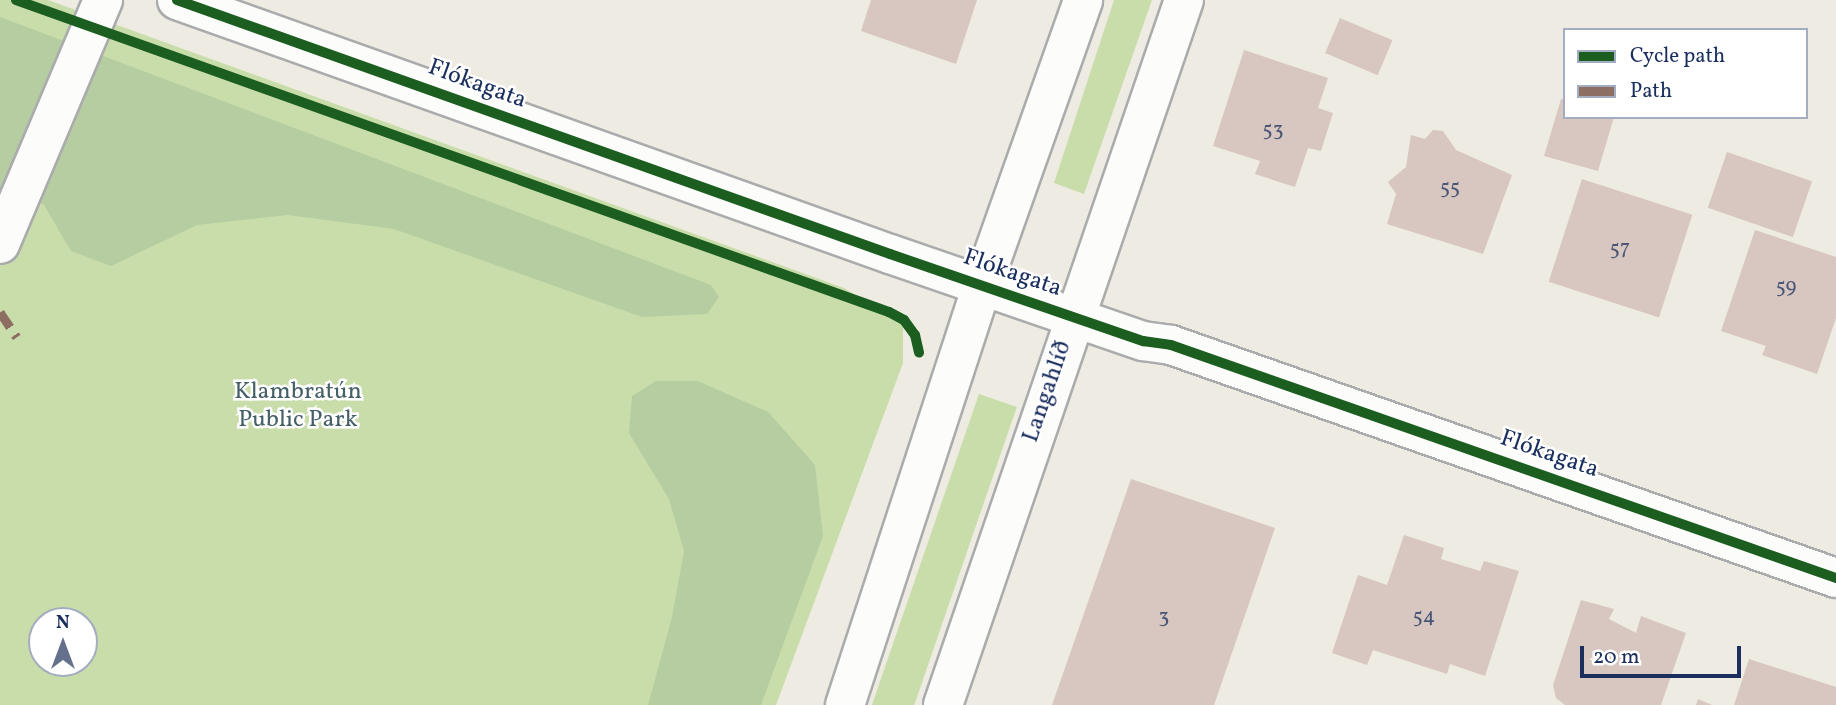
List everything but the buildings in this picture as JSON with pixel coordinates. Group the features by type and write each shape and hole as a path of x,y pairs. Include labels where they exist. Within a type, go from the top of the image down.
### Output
{"street":[{"path":"0,244 103,0"},
{"name":"Flókagata","path":"177,0 982,286 1143,341 1171,345 1836,578"},
{"path":"845,705 982,286 1083,0"},
{"name":"Langahlíð","path":"943,705 1184,0"}],"green space":[{"name":"Klambratún Public Park","path":"0,0 48,0 844,288 903,325 903,363 776,705 0,705"},
{"path":"1114,0 1152,0 1084,194 1054,183"},
{"path":"0,17 711,285 719,297 707,314 642,317 394,229 288,215 197,225 111,266 71,251 44,205 7,183 0,198"},
{"path":"656,381 698,381 768,412 815,465 823,536 761,705 648,705 672,617 684,551 669,499 629,433 632,396"},
{"path":"979,394 1017,407 914,705 872,705"}],"marked path":[{"path":"0,312 17,337"}],"cycle path":[{"path":"16,0 889,312 904,320 915,335 919,353"},
{"path":"177,0 890,254 1143,341 1171,345 1836,578"}]}
